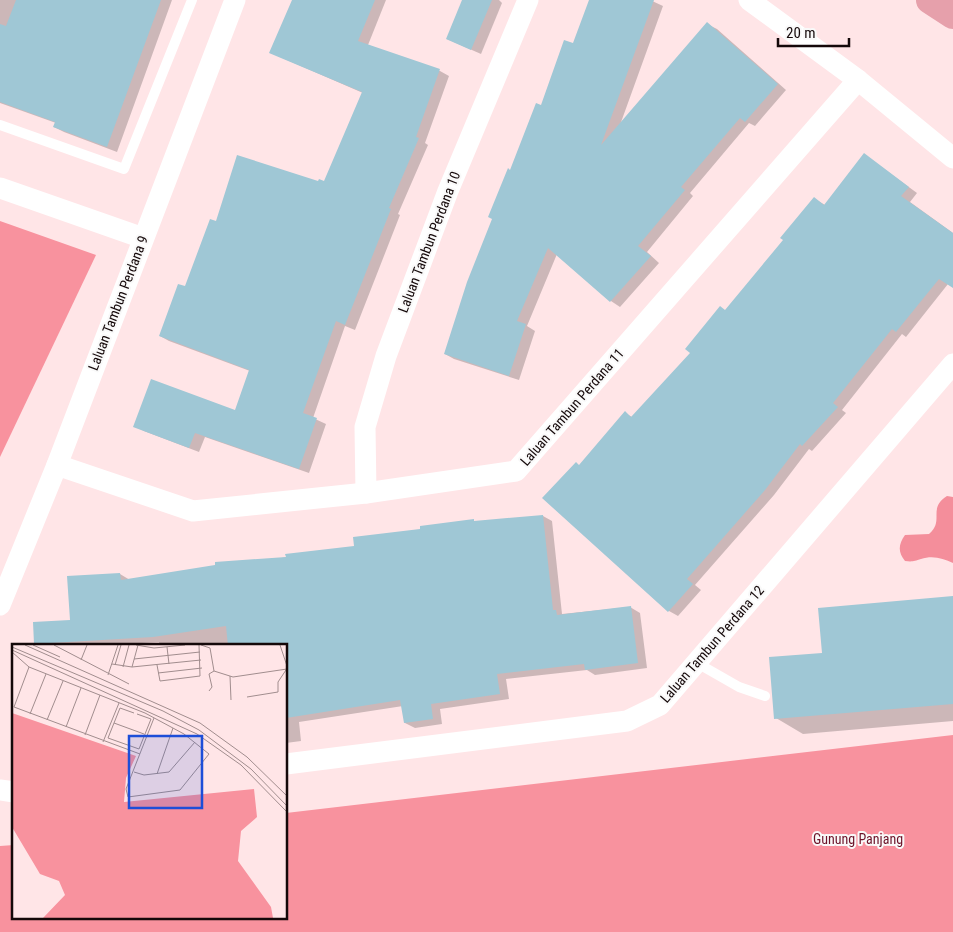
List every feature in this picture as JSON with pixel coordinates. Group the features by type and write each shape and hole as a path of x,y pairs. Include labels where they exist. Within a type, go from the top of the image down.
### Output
{"main road":[{"path":"930,0 953,15"}],"street":[{"name":"Laluan Tambun Perdana 9","path":"0,605 57,465 235,0"},
{"name":"Laluan Tambun Perdana 10","path":"366,493 365,427 386,356 448,191 528,0"},
{"path":"749,0 858,80 953,158"},
{"name":"Laluan Tambun Perdana 11","path":"57,465 193,511 366,493 516,471 858,80"},
{"path":"0,188 143,238"},
{"name":"Laluan Tambun Perdana 12","path":"288,764 627,721 660,705 953,364"}],"lane":[{"path":"0,125 124,169 192,0"},
{"path":"697,663 739,687 765,696"}],"green space":[{"path":"0,221 96,255 0,457"},
{"name":"Gunung Panjang","path":"953,735 953,932 0,932 0,846 12,845 12,920 288,920 288,813"}],"shaded area":[{"path":"947,496 953,497 953,563 933,557 905,561 901,555 900,548 905,535 929,534 936,524 938,505"}],"building":[{"path":"16,0 161,0 107,147 53,127 55,122 0,102 0,24 6,26"},
{"path":"292,0 375,0 358,41 440,69 416,137 419,138 389,208 391,209 345,325 336,321 303,413 317,418 299,469 195,433 189,448 133,427 151,379 235,410 249,370 159,336 178,284 185,286 210,219 216,221 237,155 318,181 319,179 324,181 362,92 269,53"},
{"path":"462,0 492,0 471,50 446,39"},
{"path":"589,0 654,0 601,145 707,22 778,84 745,122 740,118 681,187 685,190 638,246 651,256 610,302 548,248 517,321 526,324 509,376 444,354 467,282 492,219 488,217 508,168 510,170 536,103 541,105 564,40 573,43"},
{"path":"864,153 909,187 901,196 953,233 953,288 939,279 896,332 892,329 833,403 838,407 802,446 800,444 765,490 687,579 693,584 668,612 542,498 576,462 579,465 625,411 631,417 690,353 685,349 720,306 725,310 783,240 780,238 814,197 824,205"},
{"path":"543,515 553,610 556,610 557,615 631,606 638,663 585,670 584,664 497,674 500,694 431,704 433,719 404,723 400,700 288,718 288,644 228,644 226,626 153,637 34,644 33,622 70,620 67,576 120,573 121,580 215,565 215,562 286,557 285,554 354,546 353,537 420,529 420,526 474,519 474,521"},
{"path":"953,596 953,704 774,719 769,657 822,653 818,608"}]}
